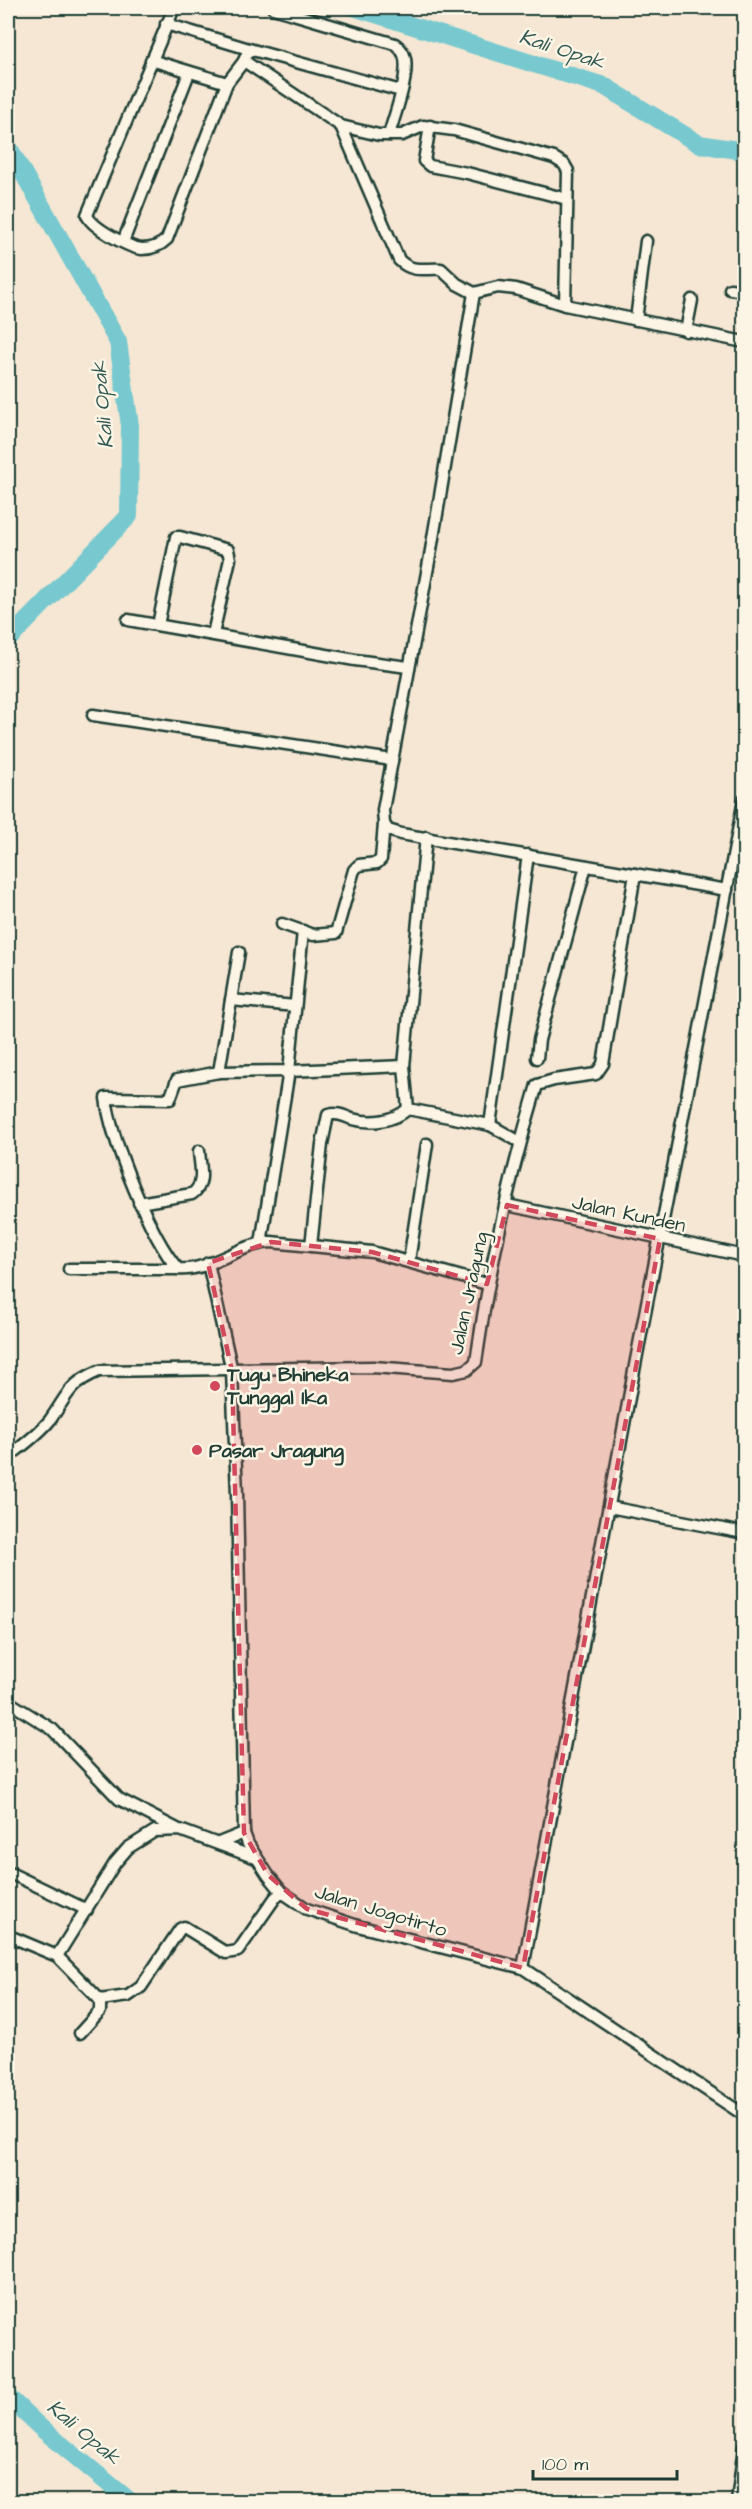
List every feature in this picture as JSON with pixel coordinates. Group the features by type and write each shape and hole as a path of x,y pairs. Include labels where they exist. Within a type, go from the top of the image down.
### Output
{"street":[{"path":"174,8 87,215 93,224 123,242 140,249 159,246 167,239 227,83 244,61 249,49"},
{"path":"273,8 395,44 405,57 405,73 389,135"},
{"path":"166,24 401,91"},
{"path":"151,60 227,83"},
{"path":"244,61 341,126 379,135 402,135 418,127 430,126 454,130 554,158 564,164 568,171 565,305"},
{"path":"123,242 189,73"},
{"path":"341,126 399,260 406,267 414,270 441,269 457,284 474,293 498,287 516,289 565,305 744,342"},
{"path":"430,126 424,161 430,166 467,173 567,199"},
{"path":"636,320 646,241"},
{"path":"730,289 744,291"},
{"path":"282,924 313,935 336,933 354,870 359,865 377,863 381,859 383,810 430,556 474,293"},
{"path":"686,331 692,300"},
{"path":"158,625 176,537 180,537 228,550 230,559 213,634"},
{"path":"128,620 408,667"},
{"path":"93,715 392,760"},
{"path":"523,1968 744,800"},
{"path":"384,824 388,830 727,890"},
{"path":"408,1109 404,1066 426,837"},
{"path":"490,1125 528,855"},
{"path":"537,1058 539,1040 586,866"},
{"name":"Jalan Jragung","path":"8,1457 29,1441 49,1421 72,1386 82,1378 99,1371 232,1371 353,1367 453,1373 467,1370 476,1362 487,1284 520,1142 537,1085 596,1074 603,1064 635,874"},
{"path":"261,1243 289,1071 303,931"},
{"path":"219,1071 239,952"},
{"path":"231,1000 295,1006"},
{"path":"178,1269 139,1203 108,1115 106,1098 170,1099 177,1080 219,1071 289,1071 404,1066"},
{"path":"311,1246 322,1144 328,1115 335,1113 363,1121 376,1122 388,1120 408,1109 490,1125 520,1142"},
{"path":"409,1261 427,1144"},
{"path":"139,1203 192,1194 198,1190 201,1184 199,1152"},
{"name":"Jalan Kunden","path":"507,1205 744,1256"},
{"path":"69,1269 178,1269 208,1263 261,1243 372,1252 487,1284"},
{"name":"Jalan Jogotirto","path":"208,1263 232,1371 237,1494 244,1833 256,1858 282,1892 308,1909 358,1926 523,1968 744,2115"},
{"path":"609,1507 744,1533"},
{"path":"12,1704 52,1729 119,1798 180,1830 256,1858"},
{"path":"57,1956 115,1863 128,1848 155,1831 180,1830"},
{"path":"219,1843 244,1833"},
{"path":"8,1872 87,1910"},
{"path":"100,2000 128,1996 141,1987 180,1929 184,1927 226,1953 238,1951 275,1898 282,1892"},
{"path":"14,1938 57,1956 100,2000 100,2011 80,2033"},
{"path":"737,2502 744,2447"}],"highlighted area":[{"path":"507,1205 660,1239 523,1968 307,1909 268,1875 244,1833 232,1371 208,1263 271,1242 372,1252 487,1284"}],"waterway":[{"name":"Kali Opak","path":"356,8 604,86 699,144 744,151"},
{"name":"Kali Opak","path":"8,146 118,342 130,426 129,516 8,640"},
{"name":"Kali Opak","path":"8,2397 41,2428 131,2502"}],"place":[{"name":"Tugu Bhineka Tunggal Ika","path":"215,1386"},
{"name":"Pasar Jragung","path":"197,1450"}]}
